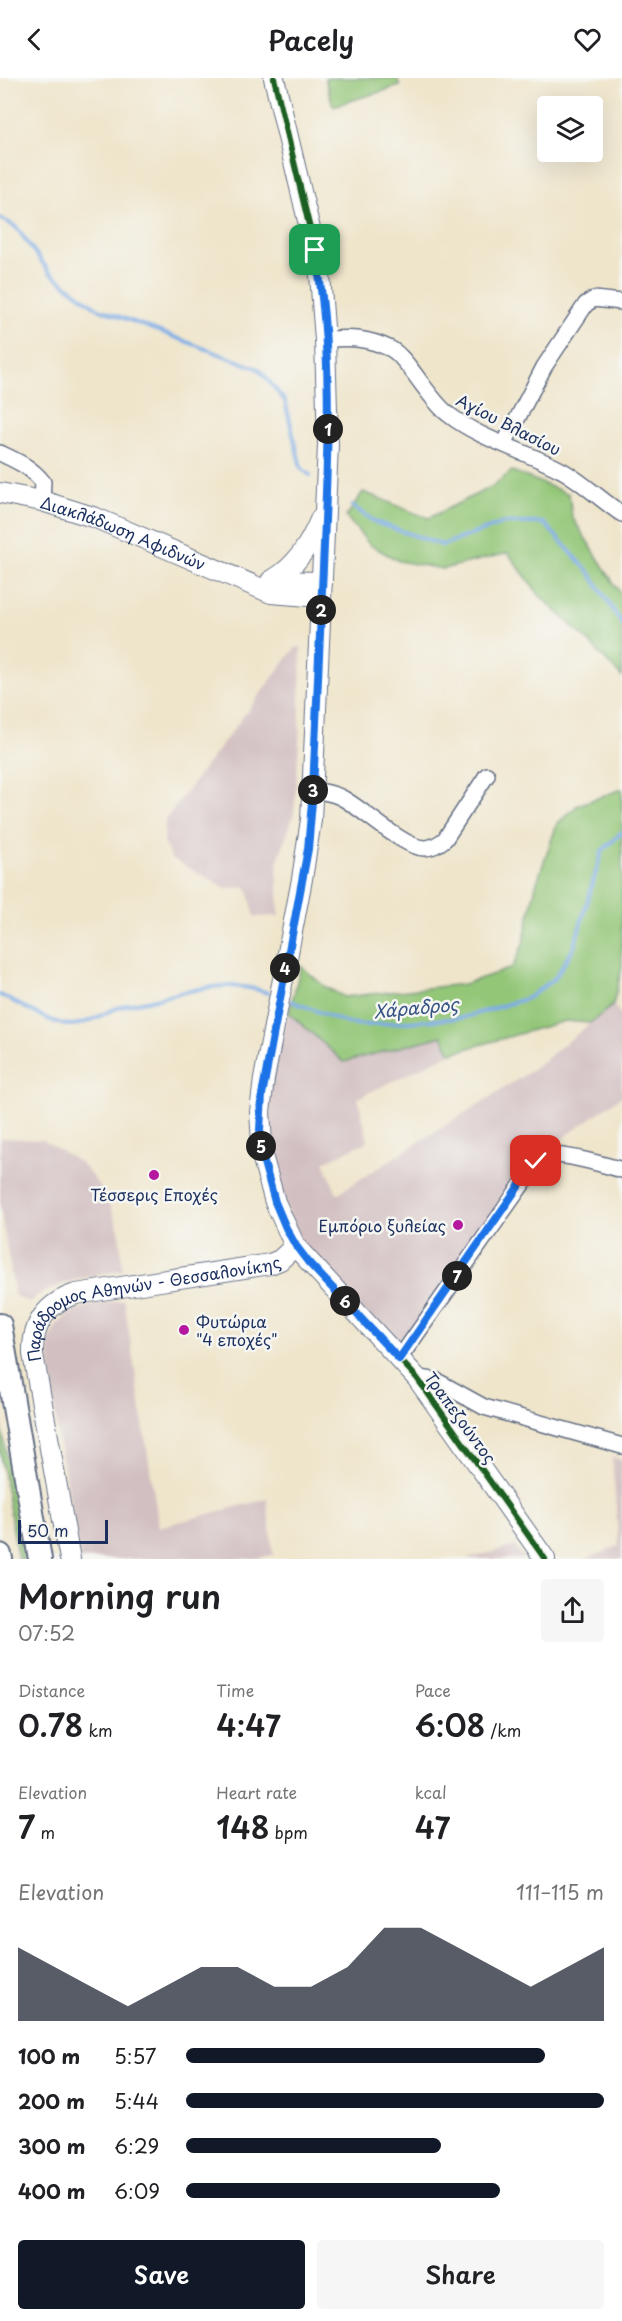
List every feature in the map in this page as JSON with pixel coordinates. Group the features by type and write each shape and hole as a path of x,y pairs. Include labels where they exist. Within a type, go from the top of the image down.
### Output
{"highway":[{"path":"0,1325 40,1559"}],"main road":[{"name":"Τραπεζούντος","path":"274,78 320,275 328,424 313,790 308,849 269,1049 260,1112 261,1145 266,1173 280,1216 296,1246 417,1378 545,1559"},
{"name":"Διακλάδωση Αφιδνών","path":"0,493 42,501 96,519 271,593 322,589"},
{"path":"273,580 292,566 303,553 313,537 325,507"},
{"name":"Διακλάδωση Αφιδνών","path":"246,583 273,580 322,589"},
{"name":"Παράδρομος Αθηνών - Θεσσαλονίκης","path":"70,1559 33,1354 35,1332 42,1315 54,1304 76,1294 270,1264 280,1260 296,1246"}],"street":[{"path":"504,444 544,368 586,304 594,299 622,302"},
{"name":"Αγίου Βλασίου","path":"325,340 349,337 373,342 395,351 434,402 450,416 565,472 622,514"},
{"path":"0,453 22,463 36,473 43,482 42,501"},
{"path":"313,790 343,798 399,837 416,847 425,848 436,846 445,839 487,775"},
{"path":"399,1359 542,1156 549,1153 622,1170"},
{"path":"417,1378 435,1380 484,1407 622,1446"}],"shaded area":[{"path":"301,647 299,744 294,814 277,863 279,916 255,917 247,887 225,888 171,858 164,843 165,820 295,648"},
{"path":"613,1005 622,1016 622,1096 537,1157 399,1353 303,1250 268,1165 269,1081 289,1013 344,1062 442,1036 451,1053 358,1098 368,1141 324,1162 337,1194 531,1071"},
{"path":"0,1138 43,1140 81,1163 105,1193 119,1229 123,1270 74,1280 37,1296 30,1303 15,1296 0,1208"},
{"path":"124,1300 159,1527 267,1499 273,1555 252,1559 81,1559 58,1437 48,1342 57,1325 70,1313 84,1307"},
{"path":"612,1457 622,1460 622,1559 586,1559 619,1546"},
{"path":"515,1546 524,1559 466,1559"}],"green space":[{"path":"325,78 397,78 400,86 333,106"},
{"path":"512,471 569,494 572,517 622,596 622,677 540,596 508,553 443,569 399,561 370,545 346,517 363,492 429,518 491,487"},
{"path":"622,789 622,968 613,1005 590,1023 565,1021 451,1053 442,1036 344,1062 289,1013 301,966 324,986 344,997 464,984 512,968 523,944 536,885 557,824 578,805"},
{"path":"0,1417 24,1559 18,1559 0,1453"}],"waterway":[{"path":"0,218 16,227 50,273 97,308 259,369 285,401 301,468 310,475"},
{"path":"352,506 375,522 442,545 504,523 544,523 590,573 622,624"},
{"name":"Χάραδρος","path":"291,1001 347,1023 366,1025 462,1018 528,998 555,978 574,947 602,851 622,832"},
{"name":"Χάραδρος","path":"0,995 55,1022 72,1025 124,1006 196,989 238,986 268,993"}],"cycle path":[{"path":"274,78 320,275 325,340 328,445 311,820 264,1079 260,1112 263,1159 275,1202 295,1246 417,1378 545,1559"}],"place":[{"name":"Τέσσερις Εποχές","path":"154,1175"},
{"name":"Εμπόριο ξυλείας","path":"458,1225"},
{"name":"Φυτώρια \"4 εποχές\"","path":"184,1330"}],"route":[{"path":"315,250 320,275 325,340 328,424 313,790 308,849 262,1095 260,1130 266,1173 280,1216 296,1246 309,1263 399,1359 536,1161"}]}
